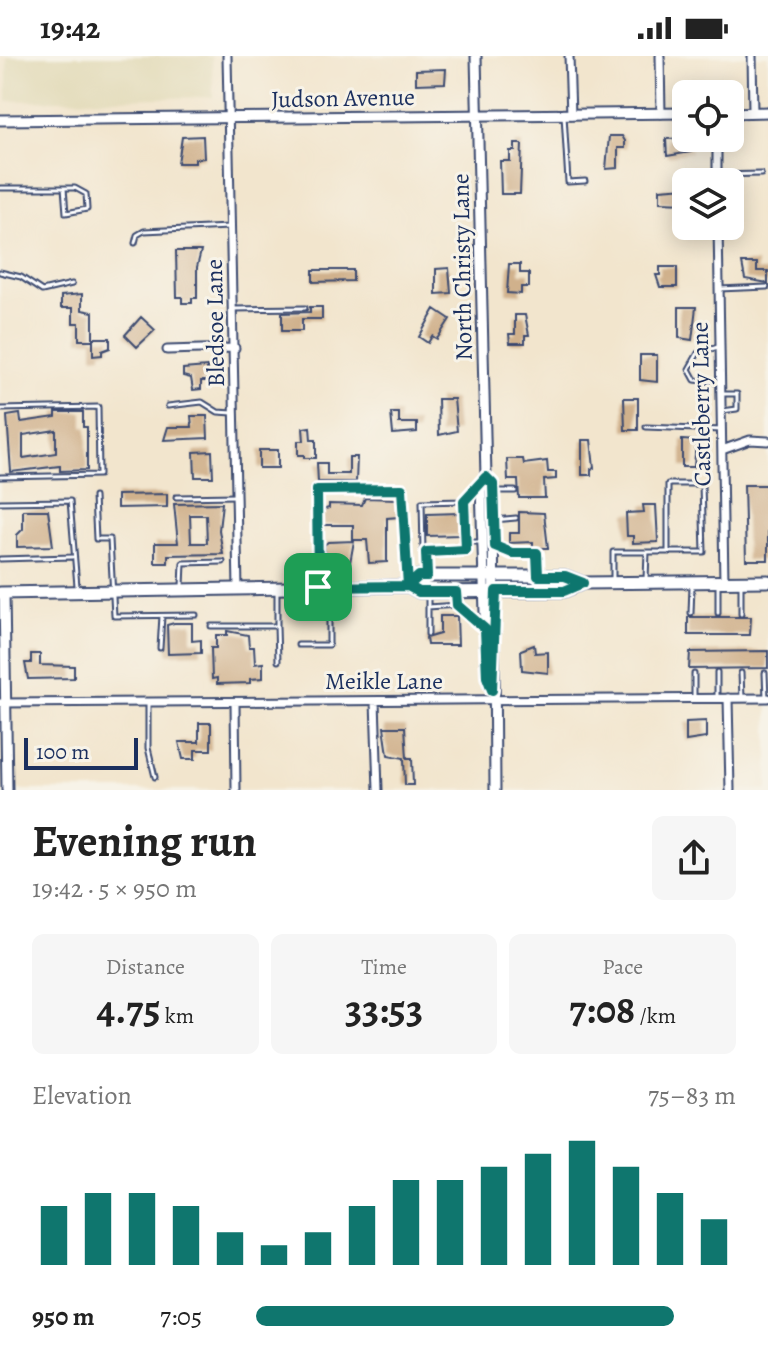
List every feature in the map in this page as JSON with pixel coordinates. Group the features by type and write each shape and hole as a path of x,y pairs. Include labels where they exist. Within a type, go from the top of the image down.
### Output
{"main road":[{"path":"408,586 419,576 565,576 583,583 768,581"},
{"path":"2,593 408,586 427,592 564,591 583,583"}],"street":[{"name":"Bledsoe Lane","path":"227,56 237,413 238,589"},
{"name":"North Christy Lane","path":"476,56 482,542 490,591 495,790"},
{"path":"568,115 569,56"},
{"path":"660,56 661,114"},
{"path":"752,56 753,112"},
{"path":"744,112 768,112"},
{"name":"Judson Avenue","path":"0,120 672,114"},
{"name":"Castleberry Lane","path":"718,240 721,582"},
{"path":"167,350 235,348"},
{"path":"722,450 750,440 768,441"},
{"name":"North Christy Lane","path":"483,481 493,491 495,546 489,576"},
{"name":"North Christy Lane","path":"490,591 485,629 487,677 492,690"},
{"path":"2,593 7,790"},
{"path":"728,698 730,790"},
{"name":"Meikle Lane","path":"3,703 767,698"},
{"path":"375,701 378,790"},
{"path":"235,702 236,790"}],"lane":[{"path":"568,115 568,182 585,181"},
{"path":"744,176 761,174"},
{"path":"0,188 64,188 75,188 86,194 87,209 66,213 64,188"},
{"path":"135,243 137,235 144,231 233,227"},
{"path":"0,272 21,277 42,291 72,284"},
{"path":"719,289 767,287"},
{"path":"234,309 305,308"},
{"path":"720,347 698,353 689,369 695,380 721,383"},
{"path":"721,394 737,394 737,409 722,411"},
{"path":"168,406 202,402 218,412 237,413"},
{"path":"0,409 98,407 99,475 0,477"},
{"path":"646,427 722,430"},
{"path":"427,576 422,502 464,501 483,481"},
{"path":"613,583 613,552 668,552 704,552 702,484 668,484 668,552"},
{"path":"298,645 329,645 316,493 321,488 402,489 408,586"},
{"path":"493,491 515,491"},
{"path":"176,497 236,496"},
{"path":"94,497 96,539 110,539 114,616 196,615"},
{"path":"0,502 70,501 78,592"},
{"path":"426,552 466,550 464,501"},
{"path":"494,520 516,518"},
{"path":"466,542 482,542"},
{"path":"495,546 512,553 537,553 538,576"},
{"path":"646,583 647,552"},
{"path":"0,559 73,557"},
{"path":"182,590 183,563 223,562"},
{"path":"691,613 692,582"},
{"path":"718,613 721,582"},
{"path":"741,582 741,614"},
{"path":"277,588 278,661"},
{"path":"427,592 428,634"},
{"path":"456,592 457,605"},
{"path":"428,607 457,605 485,629"},
{"path":"160,648 162,616"},
{"path":"211,626 277,626"},
{"path":"717,672 717,698"},
{"path":"741,673 742,698"},
{"path":"765,673 767,698"},
{"path":"694,674 694,698"},
{"path":"148,702 148,748 155,777"}],"shaded area":[{"path":"7,56 212,56 213,97 7,101"}],"building":[{"path":"446,69 445,83 416,84 416,70"},
{"path":"203,136 204,158 195,159 195,163 178,163 182,137"},
{"path":"609,136 622,136 625,141 625,148 618,148 618,168 606,169"},
{"path":"666,139 672,139 672,152 691,152 667,156"},
{"path":"515,144 522,144 520,194 501,194 500,161 510,161 510,151 515,151"},
{"path":"672,188 672,202 660,202 660,189"},
{"path":"176,251 201,251 197,267 197,298 192,298 192,303 182,303 182,297 177,297"},
{"path":"742,263 757,263 757,271 768,271 768,283 745,279"},
{"path":"509,264 520,264 520,273 529,273 529,287 521,287 521,294 507,293"},
{"path":"660,267 677,267 677,287 660,287 656,275 660,275"},
{"path":"449,268 451,293 436,294 436,269"},
{"path":"313,270 353,270 353,281 313,282"},
{"path":"82,294 82,310 93,312 93,338 110,338 110,348 102,351 102,355 93,356 93,340 79,340 79,323 73,323 73,308 61,308 61,296"},
{"path":"310,307 322,307 322,319 302,319 302,331 282,331 282,313 310,312"},
{"path":"679,307 696,307 692,340 679,338"},
{"path":"435,309 450,319 437,339 432,336 428,343 419,337"},
{"path":"515,315 525,315 529,335 525,335 525,343 510,343 509,334 515,334"},
{"path":"141,317 155,330 137,347 125,335"},
{"path":"640,355 657,355 657,382 640,380"},
{"path":"207,367 207,381 201,381 201,389 193,390 191,378 183,376 183,369"},
{"path":"624,398 638,398 638,430 625,430"},
{"path":"438,399 454,399 457,431 439,435"},
{"path":"56,412 83,412 83,427 87,427 87,470 60,471 60,466 11,472 7,416 20,414 21,422 56,417","holes":["56,430 56,453 23,458 23,435"]},
{"path":"391,413 399,413 399,423 417,423 417,432 393,434"},
{"path":"191,416 207,416 208,438 164,440 168,427 192,427"},
{"path":"310,427 311,440 316,440 316,458 304,458 304,455 298,455 298,441 304,441 303,428"},
{"path":"582,440 591,440 594,468 591,475 582,475"},
{"path":"682,440 696,441 694,467 682,467"},
{"path":"259,450 278,450 278,468 259,468"},
{"path":"212,451 213,477 195,477 194,452"},
{"path":"349,457 357,457 356,482 318,482 317,463 327,463 327,474 349,474"},
{"path":"507,459 523,459 524,464 547,461 548,472 556,472 556,479 544,480 545,498 519,498 518,480 508,480"},
{"path":"744,485 768,485 768,560 746,560"},
{"path":"167,494 167,507 117,508 117,495"},
{"path":"365,498 398,499 399,517 387,518 387,562 369,563 367,540 353,540 353,525 322,525 322,510 329,508 329,504 362,505"},
{"path":"222,503 219,530 223,554 168,555 168,563 155,563 155,543 178,543 174,504","holes":["190,515 206,515 207,543 191,543"]},
{"path":"643,505 656,505 658,542 633,543 633,536 627,536 626,513 644,512"},
{"path":"23,510 48,510 53,546 17,547 17,535 23,529"},
{"path":"519,512 544,513 548,548 533,548 533,542 509,543 509,533 519,533"},
{"path":"460,513 460,535 427,536 427,514"},
{"path":"354,541 350,563 325,561 324,545 328,542"},
{"path":"440,616 457,616 458,645 427,645 426,638 440,634"},
{"path":"688,617 751,617 750,635 688,635"},
{"path":"192,623 192,641 201,640 201,653 168,654 167,625"},
{"path":"227,631 248,635 249,647 254,647 255,664 263,663 263,678 250,679 250,683 217,684 217,678 212,679 211,648 216,648 216,635 227,635"},
{"path":"534,645 535,653 548,652 548,673 522,670 521,650"},
{"path":"768,651 768,668 689,669 690,652"},
{"path":"31,654 40,654 40,665 74,666 74,678 28,679 25,663 31,663"},
{"path":"706,721 706,738 686,741 686,722"},
{"path":"199,723 211,723 211,750 195,750 195,759 183,759 179,742 199,742"},
{"path":"384,727 405,727 407,758 412,758 413,785 405,785 404,758 388,755"}],"route":[{"path":"318,587 317,490 400,487 404,491 408,586 419,576 427,576 426,552 466,550 464,501 486,477 493,484 495,546 512,553 537,553 538,576 565,576 583,583 564,591 496,591 492,690 487,677 485,629 457,605 456,592 419,592 408,586 318,587"}]}
